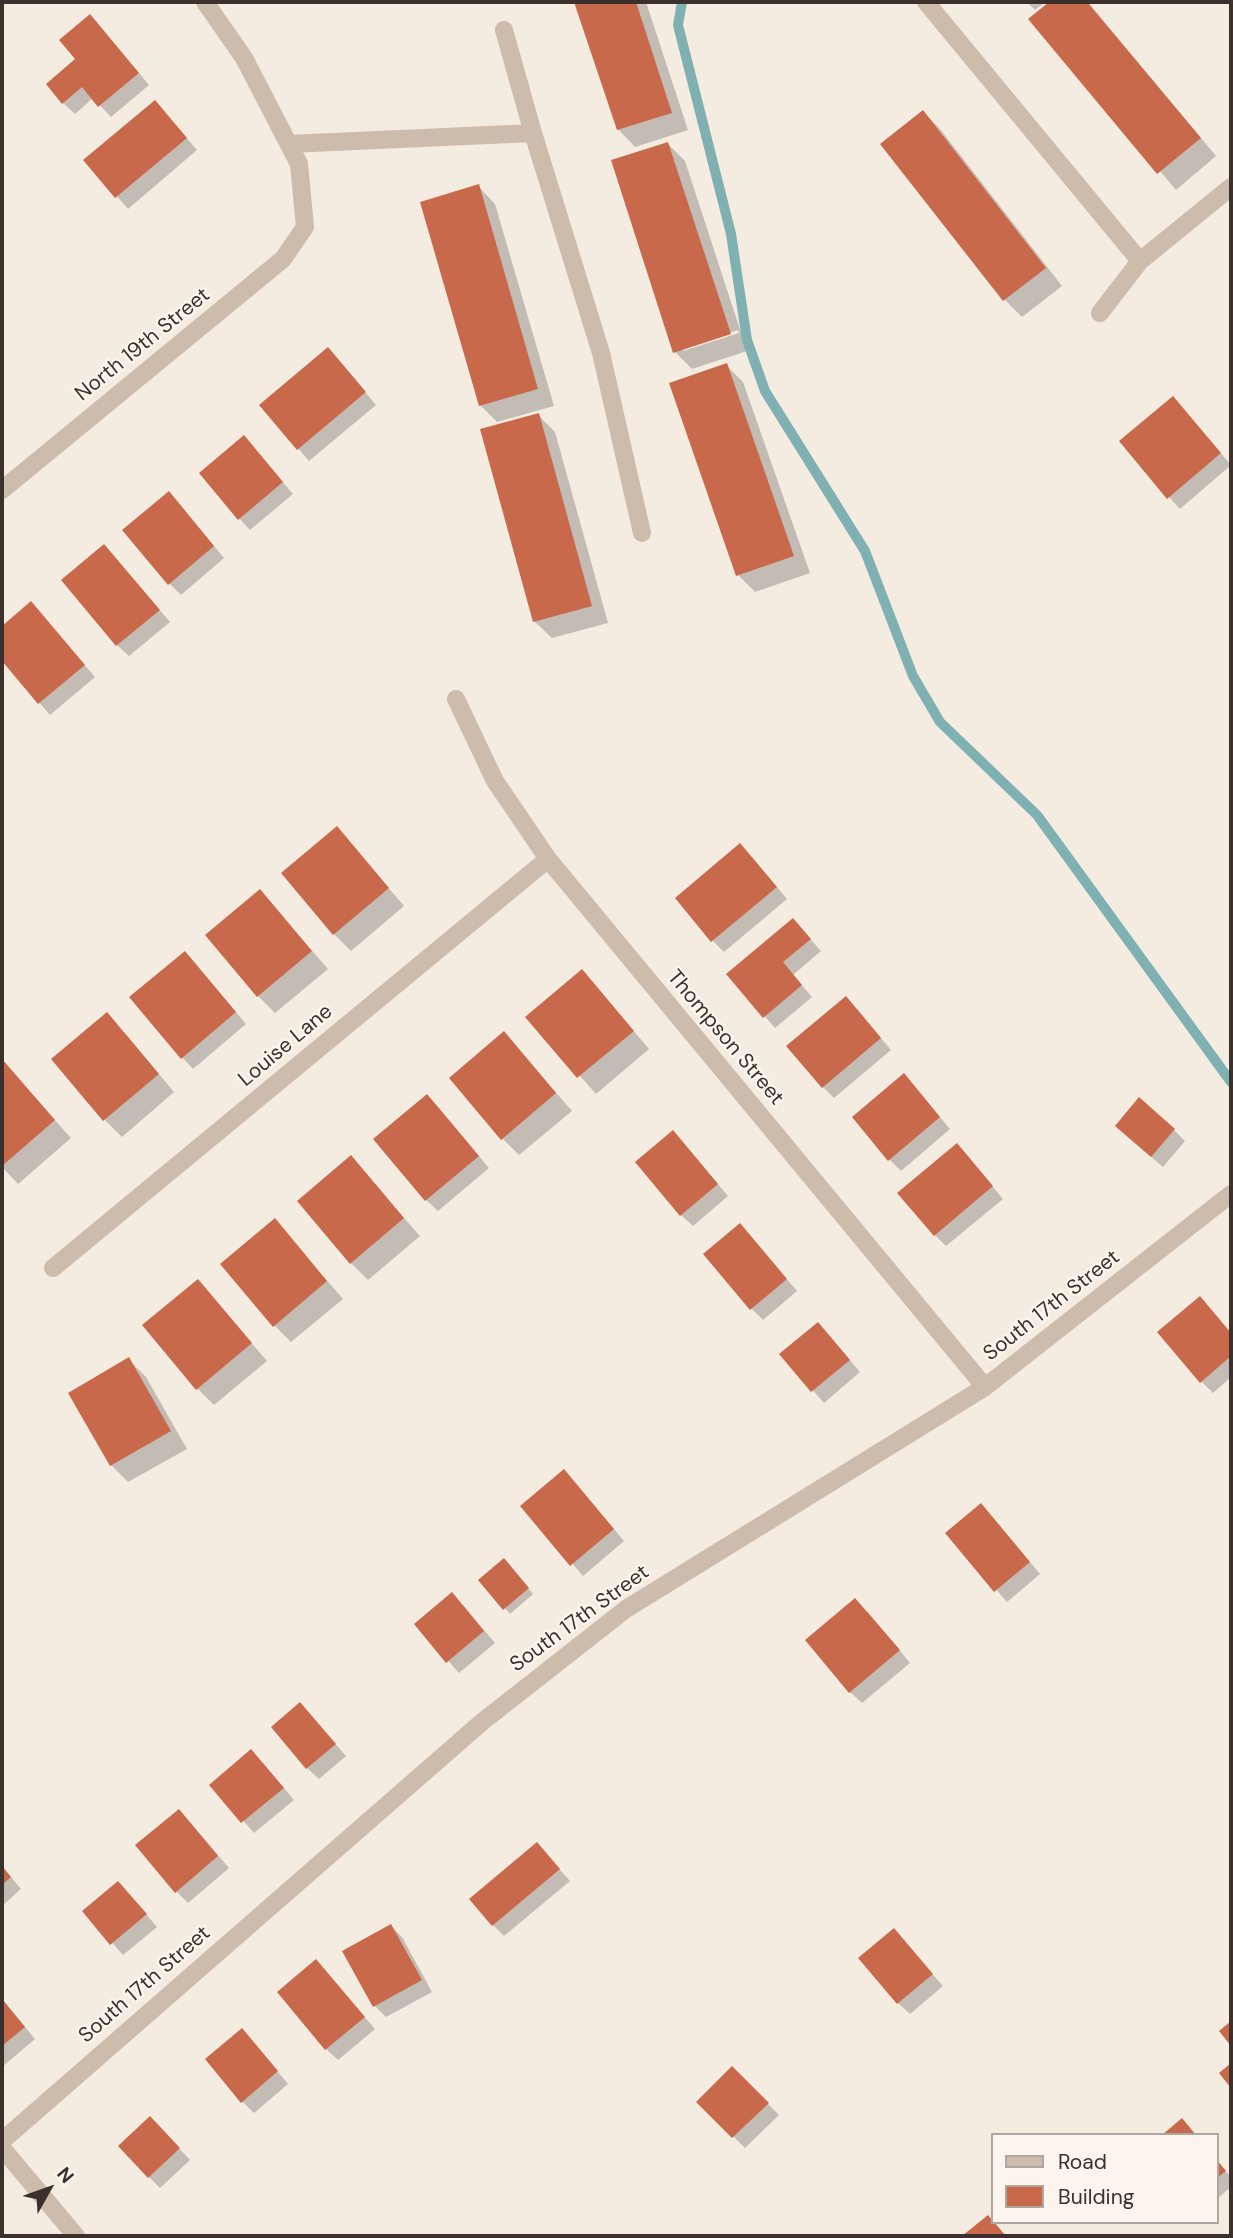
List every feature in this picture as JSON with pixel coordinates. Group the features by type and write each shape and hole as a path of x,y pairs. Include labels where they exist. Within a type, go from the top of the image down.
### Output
{"street":[{"path":"205,2 244,58 289,144 533,133"},
{"path":"926,2 1140,261"},
{"path":"505,30 533,133 601,353 642,533"},
{"name":"North 19th Street","path":"2,490 283,258 305,227 299,164 289,144"},
{"path":"1100,313 1140,261 1231,187"},
{"name":"Thompson Street","path":"456,699 495,781 548,859 985,1388"},
{"name":"Louise Lane","path":"53,1268 548,859"},
{"name":"South 17th Street","path":"2,2141 482,1722 626,1609 985,1388 1231,1194"},
{"path":"2,2148 76,2236"}],"building":[{"path":"574,2 636,2 672,113 617,130"},
{"path":"1049,2 1087,2 1201,138 1157,174 1028,19"},
{"path":"90,14 139,73 98,107 82,87 62,104 46,84 75,59 59,40"},
{"path":"155,100 187,138 115,198 83,160"},
{"path":"923,110 1046,268 1003,301 880,144"},
{"path":"668,142 731,334 673,353 611,160"},
{"path":"479,184 538,389 479,406 420,202"},
{"path":"328,347 366,392 297,450 259,405"},
{"path":"727,363 794,556 736,576 669,383"},
{"path":"1173,396 1221,453 1167,499 1119,441"},
{"path":"539,413 592,606 533,622 480,429"},
{"path":"244,435 283,482 238,520 199,473"},
{"path":"169,491 214,546 168,585 122,530"},
{"path":"104,544 160,610 116,646 61,580"},
{"path":"31,601 85,665 38,704 2,661 2,626"},
{"path":"337,826 389,888 333,935 281,873"},
{"path":"740,843 777,887 711,942 675,898"},
{"path":"260,889 312,951 257,997 205,935"},
{"path":"793,918 811,939 783,962 802,985 763,1018 726,974"},
{"path":"185,951 236,1012 181,1059 129,997"},
{"path":"582,969 634,1031 577,1078 525,1017"},
{"path":"846,996 881,1038 822,1088 786,1046"},
{"path":"107,1012 159,1074 103,1121 51,1059"},
{"path":"504,1031 556,1093 501,1140 449,1078"},
{"path":"2,1059 55,1120 2,1166"},
{"path":"904,1073 940,1117 888,1161 852,1117"},
{"path":"427,1094 479,1156 425,1201 373,1139"},
{"path":"1139,1097 1175,1129 1151,1157 1115,1126"},
{"path":"673,1130 718,1184 680,1216 635,1162"},
{"path":"957,1143 993,1186 934,1236 897,1193"},
{"path":"351,1155 404,1218 350,1264 297,1201"},
{"path":"275,1218 327,1281 273,1327 220,1264"},
{"path":"740,1223 787,1279 750,1310 703,1254"},
{"path":"198,1279 252,1343 196,1390 142,1325"},
{"path":"1200,1296 1231,1333 1231,1356 1200,1383 1157,1332"},
{"path":"818,1322 850,1360 811,1392 779,1354"},
{"path":"129,1357 171,1431 110,1466 68,1393"},
{"path":"564,1469 614,1529 570,1566 520,1506"},
{"path":"981,1503 1030,1562 994,1592 945,1533"},
{"path":"504,1558 529,1588 503,1610 478,1580"},
{"path":"452,1592 484,1631 446,1663 414,1624"},
{"path":"855,1598 900,1650 849,1693 805,1640"},
{"path":"300,1702 336,1744 306,1769 271,1727"},
{"path":"251,1749 284,1788 241,1823 209,1785"},
{"path":"179,1809 218,1856 175,1893 135,1845"},
{"path":"537,1842 560,1869 492,1926 469,1899"},
{"path":"2,1866 11,1877 2,1885"},
{"path":"118,1881 147,1914 110,1945 82,1911"},
{"path":"391,1924 422,1980 373,2007 342,1951"},
{"path":"894,1928 933,1974 897,2004 858,1958"},
{"path":"316,1959 365,2017 325,2050 277,1992"},
{"path":"2,1999 25,2027 2,2046"},
{"path":"1231,2021 1231,2046 1219,2031"},
{"path":"242,2028 278,2071 241,2103 205,2059"},
{"path":"1231,2063 1231,2088 1219,2073"},
{"path":"732,2066 769,2103 732,2138 696,2102"},
{"path":"150,2116 180,2148 148,2178 118,2146"},
{"path":"1182,2118 1194,2133 1164,2133"},
{"path":"1219,2162 1226,2171 1219,2176"},
{"path":"988,2215 992,2224 996,2224 1006,2236 962,2236"}],"waterway":[{"path":"682,2 678,25 731,234 747,340 765,391 865,551 913,676 940,722 1037,815 1231,1082"}]}
